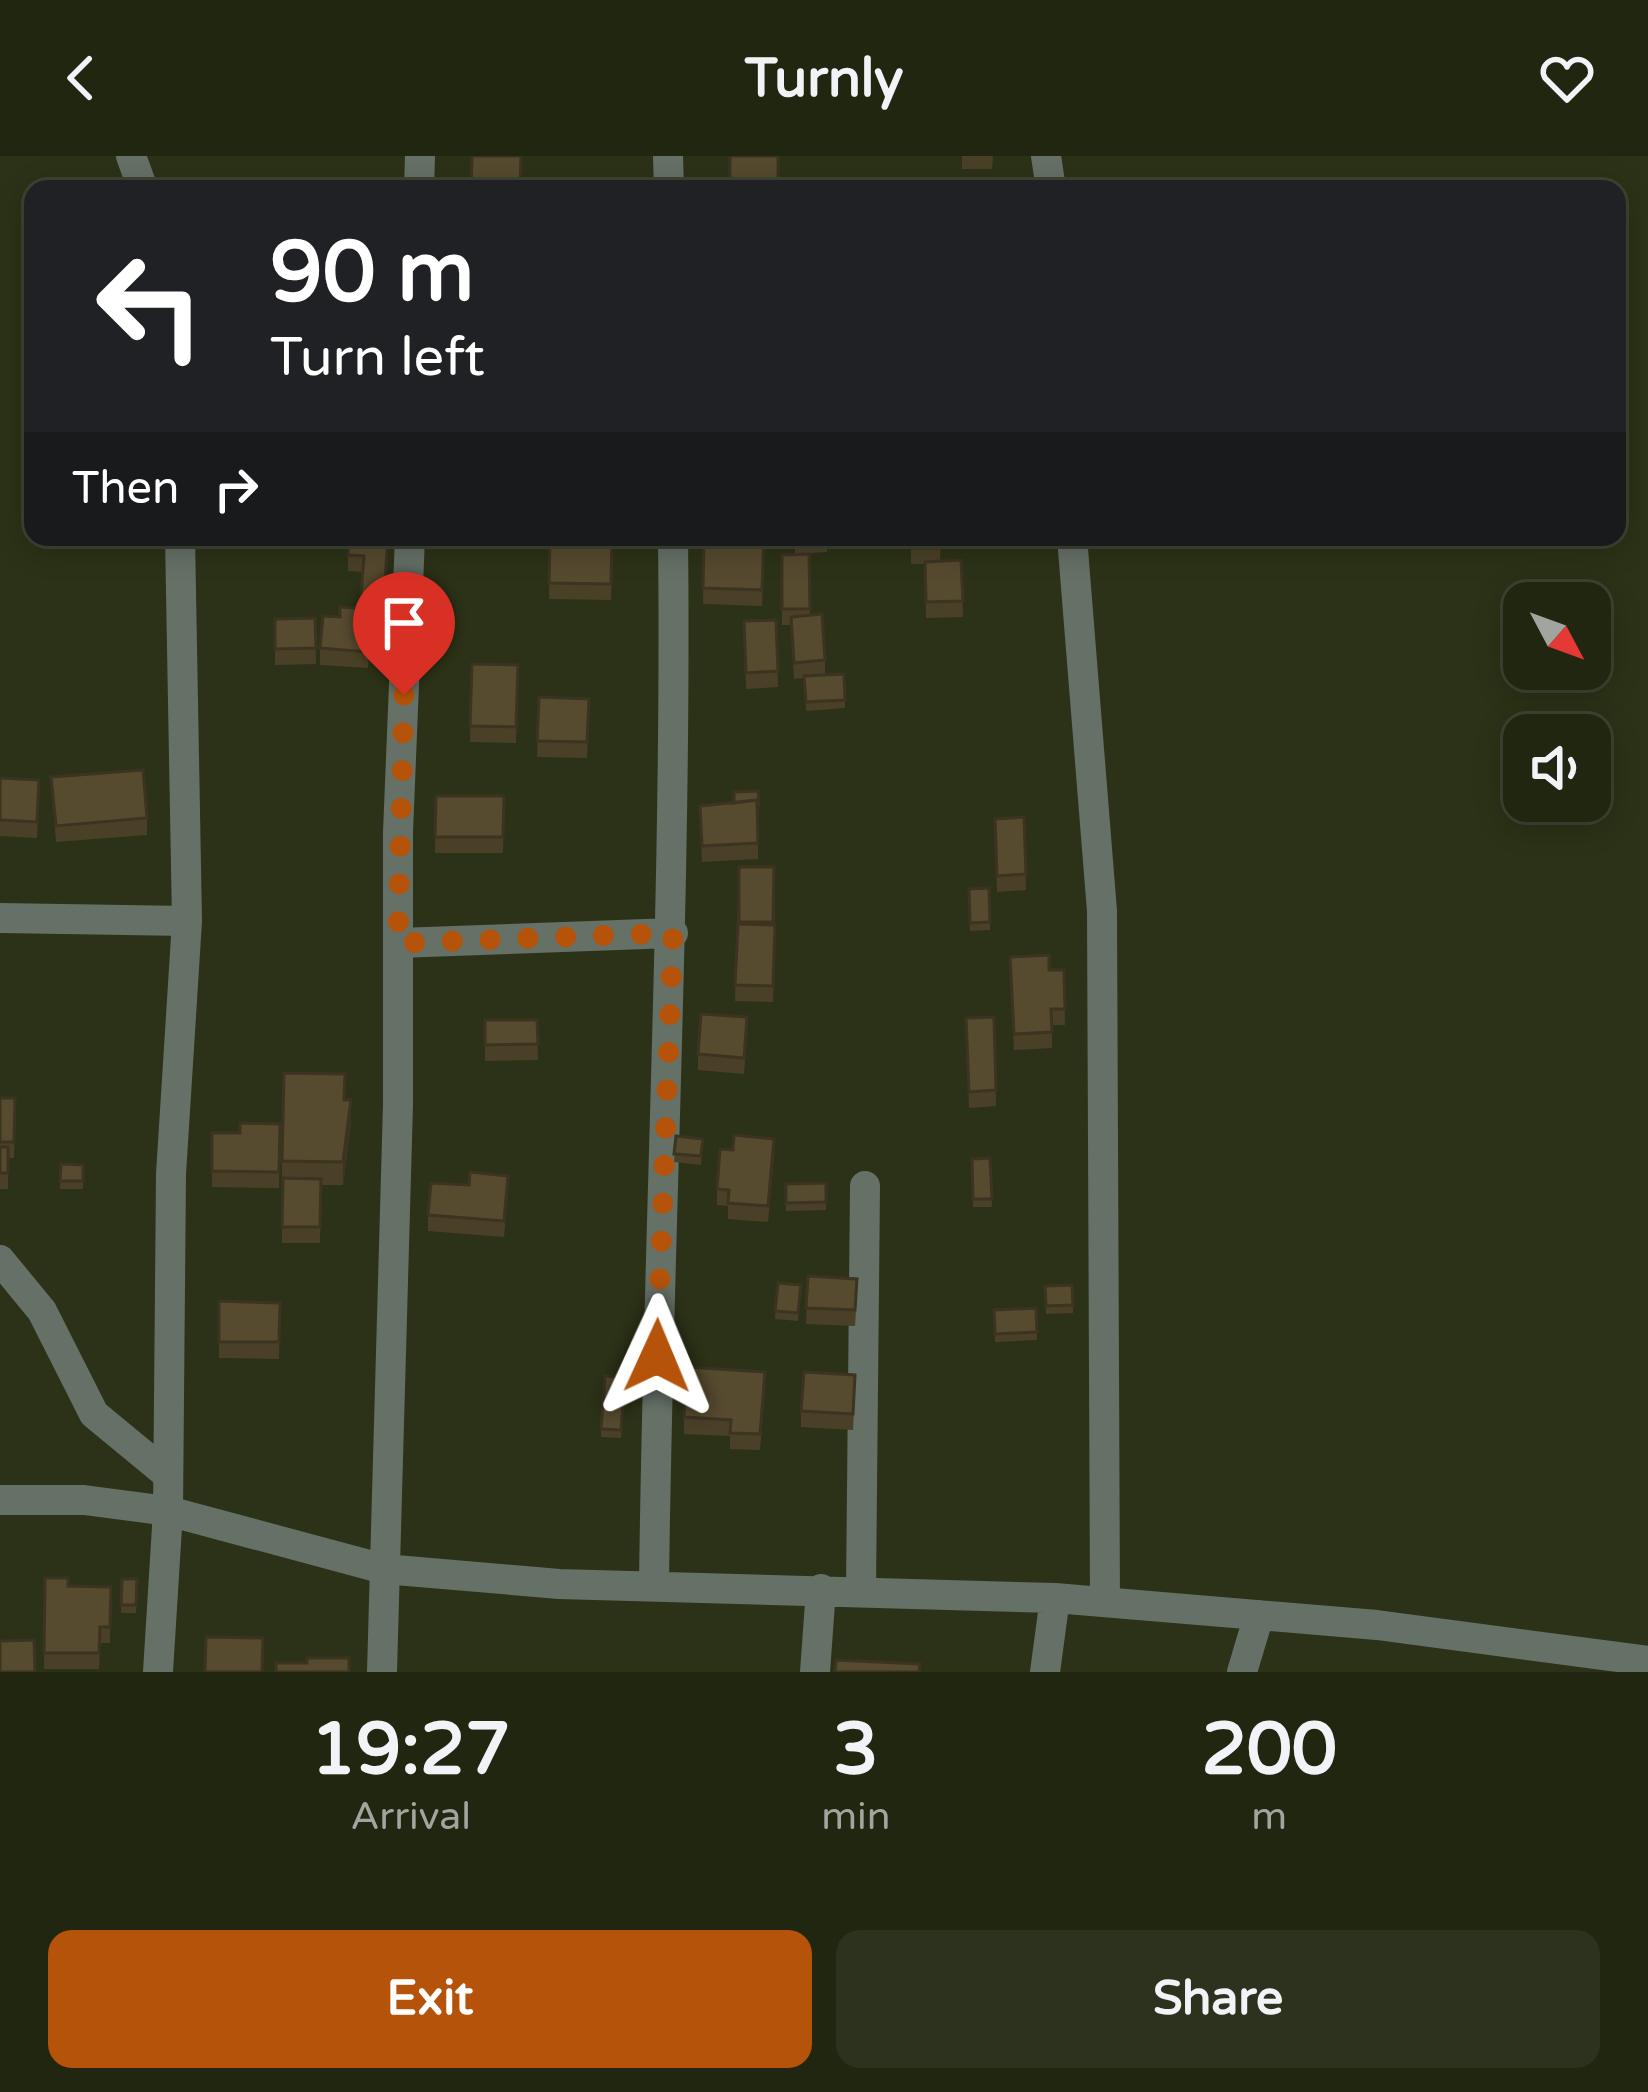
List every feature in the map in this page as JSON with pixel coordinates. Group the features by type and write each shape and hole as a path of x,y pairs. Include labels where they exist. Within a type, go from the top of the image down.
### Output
{"street":[{"path":"158,1672 168,1511 171,1174 187,922 181,546"},
{"path":"382,1672 394,1334 398,943 410,546"},
{"path":"654,1586 658,1264 673,933 673,546"},
{"path":"1073,546 1102,911 1105,1602"},
{"path":"0,918 187,922"},
{"path":"398,943 673,933"},
{"path":"861,1592 865,1186"},
{"path":"0,1260 42,1311 94,1414 168,1475"},
{"path":"0,1500 84,1500 168,1511 384,1570 654,1586 1055,1598 1259,1615 1648,1661"},
{"path":"815,1672 821,1589"},
{"path":"1045,1672 1055,1598"},
{"path":"1242,1672 1259,1615"}],"building":[{"path":"472,156 521,156 520,180 471,180"},
{"path":"730,156 778,156 778,180 730,180"},
{"path":"348,546 387,546 384,595 361,594 364,556 348,555"},
{"path":"550,546 612,546 611,584 549,583"},
{"path":"704,546 764,546 762,590 703,588"},
{"path":"809,554 810,609 782,609 782,555"},
{"path":"961,560 963,601 926,602 925,562"},
{"path":"340,607 371,609 368,652 320,648 323,616 340,617"},
{"path":"822,614 825,660 794,663 791,617"},
{"path":"315,618 316,648 275,649 275,619"},
{"path":"776,620 778,671 746,673 744,621"},
{"path":"472,664 518,665 516,727 470,726"},
{"path":"844,674 845,700 806,702 804,676"},
{"path":"539,697 589,699 587,742 537,741"},
{"path":"143,770 147,818 56,826 51,777"},
{"path":"0,778 39,780 37,822 0,820"},
{"path":"758,791 759,806 757,800 734,803 734,792"},
{"path":"436,796 504,796 503,837 435,837"},
{"path":"757,800 758,843 702,846 700,806"},
{"path":"1024,817 1026,874 997,876 995,819"},
{"path":"739,867 774,867 773,922 739,922"},
{"path":"989,888 990,922 970,923 969,889"},
{"path":"738,924 775,925 773,986 735,985"},
{"path":"1049,955 1049,970 1064,970 1065,1009 1051,1009 1052,1032 1014,1034 1010,957"},
{"path":"701,1014 747,1017 744,1058 698,1054"},
{"path":"994,1017 996,1090 969,1092 966,1018"},
{"path":"485,1020 537,1020 538,1044 485,1045"},
{"path":"284,1073 345,1074 344,1100 351,1100 343,1162 282,1161"},
{"path":"0,1098 15,1098 14,1142 0,1142"},
{"path":"240,1123 280,1124 279,1172 212,1171 212,1133 240,1133"},
{"path":"734,1135 774,1139 768,1206 728,1203 729,1190 717,1189 720,1149 733,1150"},
{"path":"676,1136 703,1139 701,1156 674,1154"},
{"path":"0,1147 8,1147 8,1173 0,1173"},
{"path":"990,1158 992,1199 973,1199 972,1159"},
{"path":"61,1164 83,1165 83,1181 60,1181"},
{"path":"470,1172 508,1176 504,1221 428,1215 431,1183 469,1185"},
{"path":"283,1178 321,1179 320,1227 282,1227"},
{"path":"826,1183 826,1202 786,1203 786,1184"},
{"path":"808,1276 857,1279 855,1310 806,1308"},
{"path":"778,1283 801,1285 798,1313 775,1311"},
{"path":"1072,1285 1073,1305 1046,1306 1045,1286"},
{"path":"219,1301 280,1303 279,1342 219,1342"},
{"path":"1036,1308 1037,1332 995,1334 994,1310"},
{"path":"687,1367 765,1372 760,1434 730,1433 731,1420 684,1417"},
{"path":"804,1372 855,1375 853,1414 801,1411"},
{"path":"605,1376 625,1378 621,1430 601,1429"},
{"path":"45,1578 68,1578 68,1586 111,1587 110,1627 100,1627 99,1653 44,1653"},
{"path":"122,1579 137,1579 136,1605 121,1605"},
{"path":"206,1637 263,1638 262,1672 205,1672"},
{"path":"34,1640 35,1672 0,1672 0,1641"},
{"path":"307,1658 349,1658 349,1672 276,1672 276,1663 307,1663"},
{"path":"836,1660 920,1664 919,1672 835,1672"}],"route":[{"path":"404,695 398,943 673,933 657,1356"}]}
